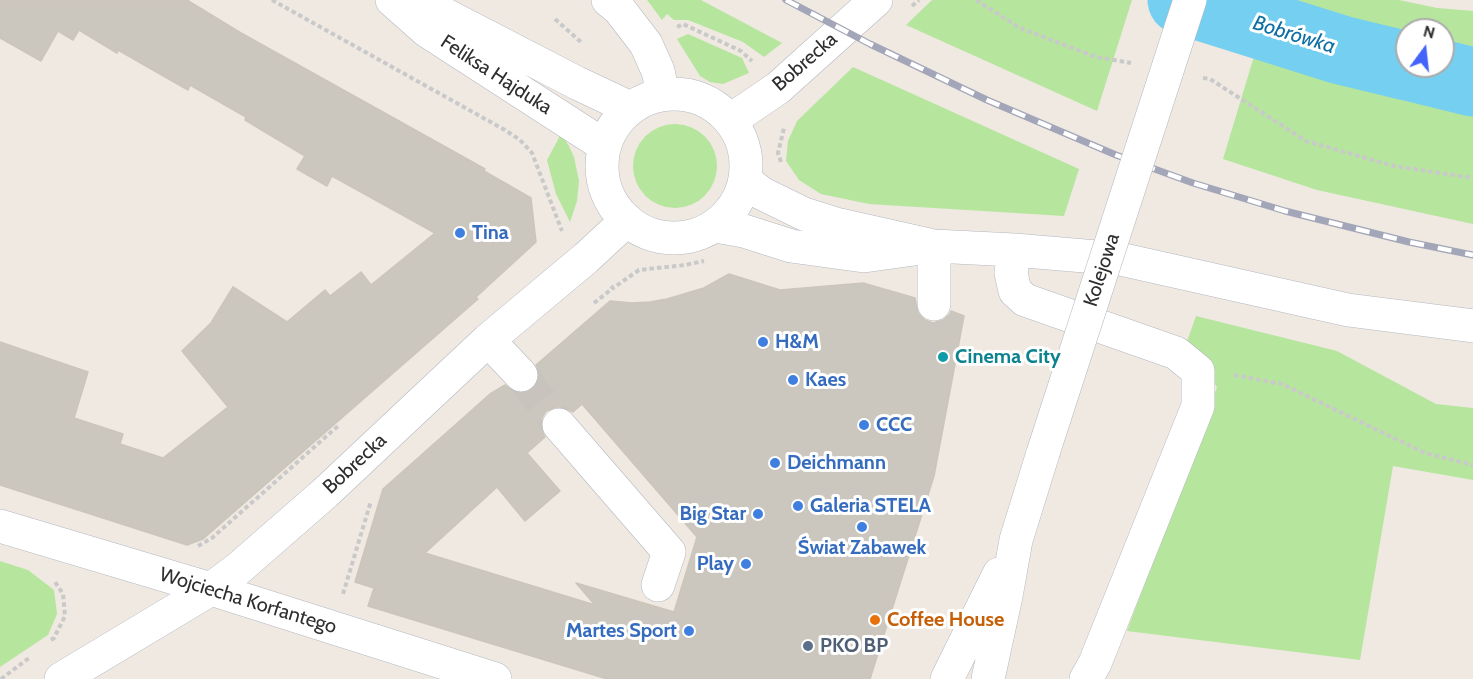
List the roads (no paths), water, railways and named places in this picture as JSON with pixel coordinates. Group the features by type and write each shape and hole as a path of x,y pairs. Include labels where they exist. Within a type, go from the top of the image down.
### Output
{"street":[{"name":"Feliksa Hajduka","path":"392,0 427,31 604,146"},
{"name":"Feliksa Hajduka","path":"400,0 438,11 630,108"},
{"path":"608,0 646,44 658,71 663,94"},
{"name":"Bobrecka","path":"731,120 778,88 876,0"},
{"name":"Kolejowa","path":"988,679 1016,540 1190,0"},
{"path":"663,94 682,94 701,98 717,107 731,120 741,138 747,159 746,180 734,206 715,226 697,234 677,238 658,236 639,229 627,220 612,201 604,184 602,165 604,146 614,126 630,108 645,99 663,94"},
{"path":"746,180 761,193 804,214 836,224 934,246 1120,259 1348,310 1473,326"},
{"name":"Bobrecka","path":"61,679 211,589 239,568 325,493 489,340 627,220"},
{"path":"715,226 744,231 791,246 864,256 934,246"},
{"path":"934,246 934,304"},
{"path":"1014,250 1011,273 1015,291 1025,300 1176,353 1198,370 1198,406 1095,663 1086,679"},
{"path":"489,340 521,375"},
{"path":"559,425 669,552 658,585"},
{"name":"Wojciecha Korfantego","path":"0,526 211,589 495,679"},
{"name":"Kolejowa","path":"947,679 1016,540"}],"waterway":[{"name":"Bobrówka","path":"1182,0 1341,50 1395,63"},
{"name":"Bobrówka","path":"1455,78 1473,82"}],"tunnel":[{"path":"521,375 559,425"}],"railway":[{"path":"786,0 870,44 987,100 1116,155 1193,183 1285,211 1409,242 1473,255"}],"place":[{"name":"Tina","path":"460,233"},
{"name":"H&M","path":"763,342"},
{"name":"Cinema City","path":"943,357"},
{"name":"Kaes","path":"793,380"},
{"name":"CCC","path":"864,425"},
{"name":"Deichmann","path":"775,463"},
{"name":"Galeria STELA","path":"798,506"},
{"name":"Big Star","path":"758,514"},
{"name":"Świat Zabawek","path":"862,527"},
{"name":"Play","path":"746,564"},
{"name":"Coffee House","path":"875,620"},
{"name":"Martes Sport","path":"689,631"},
{"name":"PKO BP","path":"808,646"}]}
